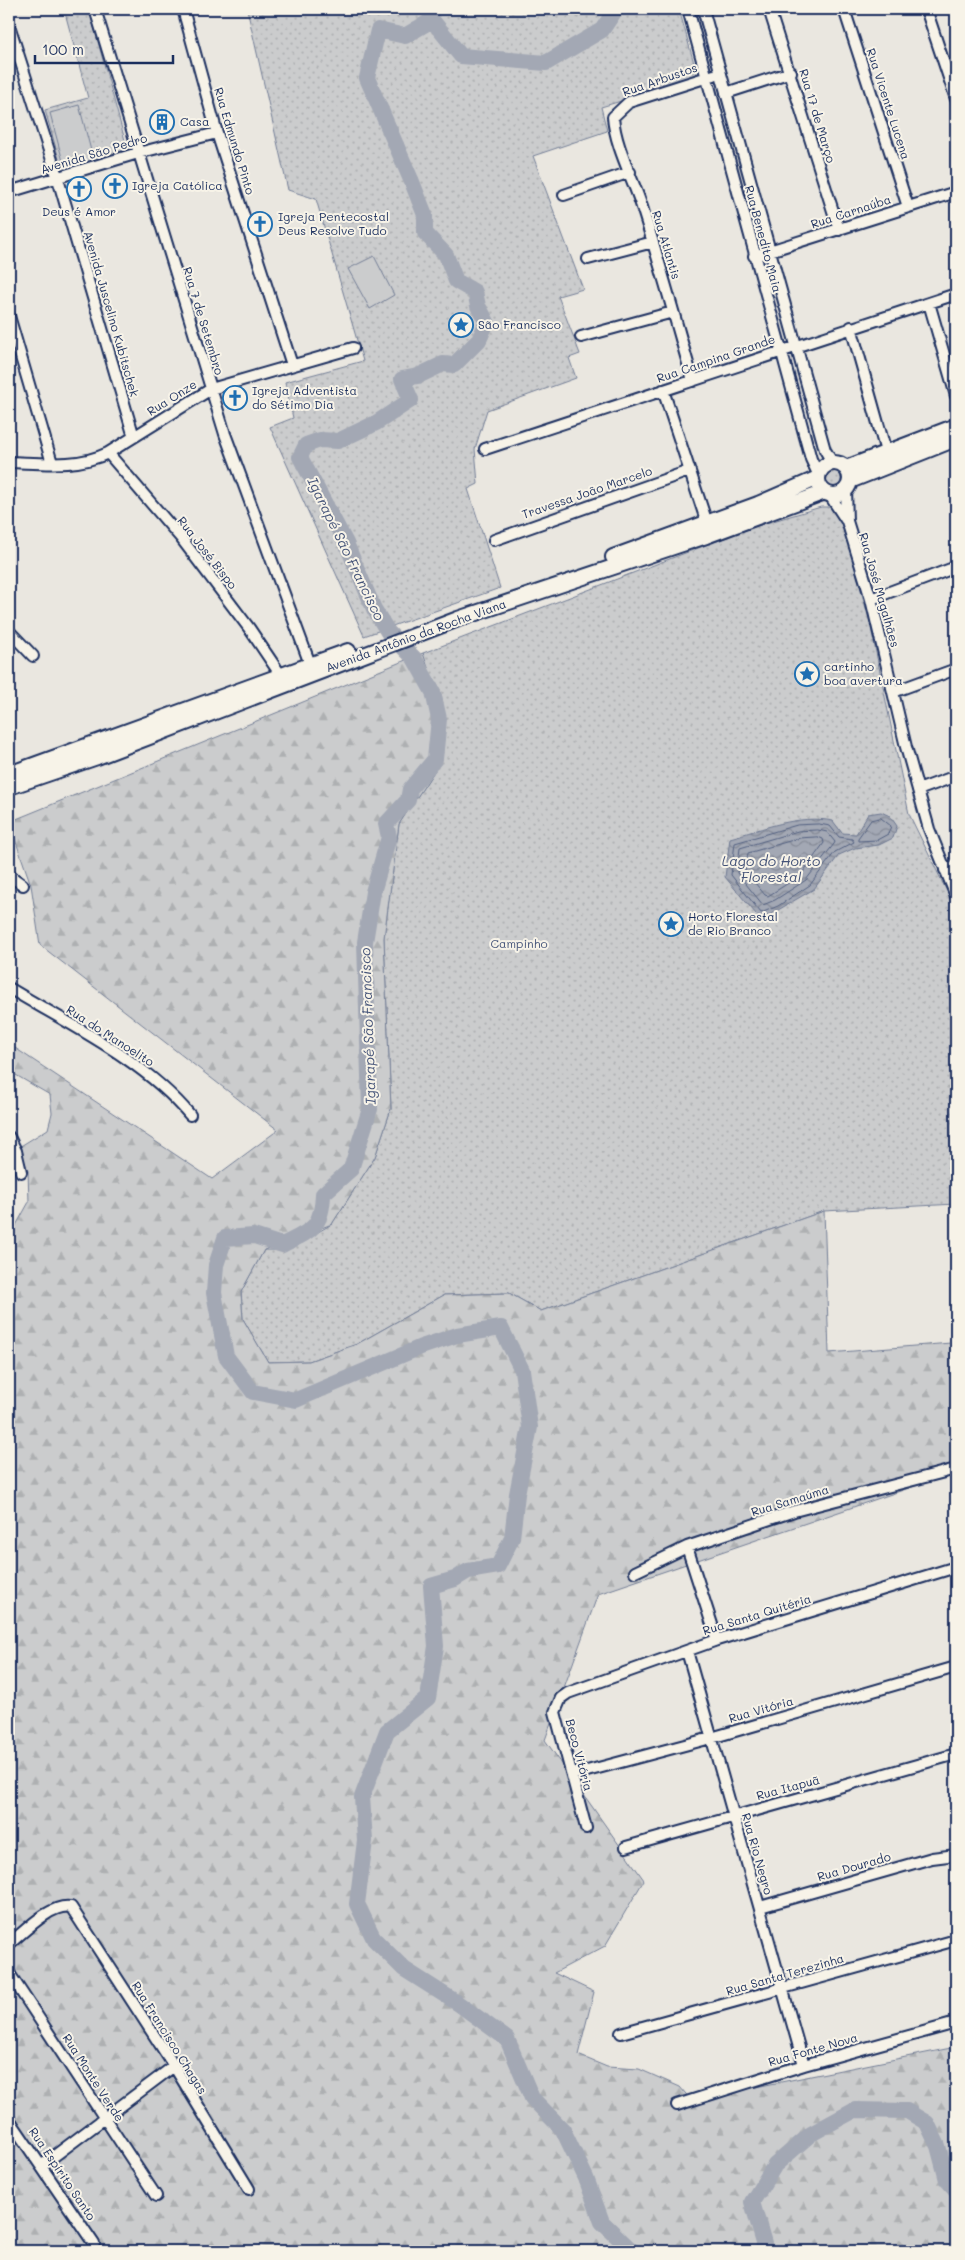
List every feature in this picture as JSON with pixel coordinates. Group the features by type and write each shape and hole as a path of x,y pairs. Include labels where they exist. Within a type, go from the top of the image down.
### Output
{"main road":[{"path":"847,479 837,463 832,462 821,468 818,476 819,484 827,493 838,494 847,479 886,452 956,426"},
{"path":"847,479 956,439"},
{"name":"Avenida Antônio da Rocha Viana","path":"9,787 97,757 387,641 707,523 818,476"},
{"name":"Avenida Antônio da Rocha Viana","path":"457,616 706,536 827,493"},
{"name":"Avenida Antônio da Rocha Viana","path":"9,774 280,674 387,641"}],"street":[{"name":"Rua 7 de Setembro","path":"95,9 225,434 310,664"},
{"name":"Rua Edmundo Pinto","path":"183,9 217,133 292,366"},
{"name":"Rua Benedito Maia","path":"688,9 708,77 780,351 811,459 818,476"},
{"name":"Rua Benedito Maia","path":"703,9 825,450 832,462"},
{"name":"Rua 17 de Março","path":"769,9 791,72 839,230"},
{"name":"Rua Vicente Lucena","path":"844,9 908,207"},
{"path":"926,9 954,82 956,99"},
{"name":"Avenida Juscelino Kubitschek","path":"9,25 58,179 134,437"},
{"path":"726,93 791,72"},
{"name":"Rua Arbustos","path":"613,117 629,102 720,73"},
{"name":"Rua Atlantis","path":"613,117 618,143 630,172 653,242 693,382"},
{"name":"Avenida São Pedro","path":"9,192 58,179 138,153 217,133"},
{"path":"564,195 630,172"},
{"name":"Rua Carnaúba","path":"754,256 956,192"},
{"path":"588,259 653,242"},
{"name":"Rua Campina Grande","path":"484,449 663,390 693,382 780,351 956,294"},
{"path":"929,303 956,396"},
{"path":"581,337 673,312"},
{"path":"9,316 52,463"},
{"path":"851,328 886,452"},
{"name":"Rua Onze","path":"9,462 52,463 92,460 108,453 211,389 353,348"},
{"path":"663,390 707,523"},
{"name":"Rua José Bispo","path":"108,453 181,538 249,628 280,674"},
{"name":"Travessa João Marcelo","path":"494,540 689,471"},
{"name":"Rua José Magalhães","path":"847,479 847,521 871,599 918,790 945,870 956,896"},
{"name":"Rua José Magalhães","path":"827,493 847,521"},
{"path":"871,599 956,568"},
{"path":"9,631 33,656"},
{"path":"893,692 956,669"},
{"path":"918,790 956,776"},
{"path":"945,870 956,866"},
{"path":"9,875 23,886"},
{"name":"Rua do Manoelito","path":"9,988 70,1022 139,1068 176,1098 190,1115"},
{"path":"9,1137 16,1151 21,1172"},
{"name":"Rua Samaúma","path":"635,1572 687,1547 794,1512 956,1469"},
{"path":"687,1547 717,1640"},
{"name":"Rua Santa Quitéria","path":"568,1693 717,1640 956,1567"},
{"name":"Rua Rio Negro","path":"687,1651 804,2065"},
{"name":"Rua Vitória","path":"572,1775 711,1738 956,1667"},
{"name":"Beco Vitória","path":"568,1693 560,1698 555,1712 586,1828"},
{"name":"Rua Itapuã","path":"626,1847 956,1754"},
{"name":"Rua Dourado","path":"760,1907 932,1858 956,1855"},
{"name":"Rua Francisco Chagas","path":"9,1944 51,1911 63,1906 70,1907 174,2066 249,2189"},
{"name":"Rua Santa Terezinha","path":"620,2034 956,1940"},
{"name":"Rua Monte Verde","path":"9,1973 156,2196"},
{"name":"Rua Fonte Nova","path":"677,2105 804,2065 956,2023"},
{"path":"41,2166 174,2066"},
{"name":"Rua Espírito Santo","path":"9,2119 94,2244"}],"green space":[{"path":"64,9 89,9 129,155 63,173 45,110 88,98"},
{"name":"São Francisco","path":"247,9 679,9 698,78 601,107 607,131 533,156 583,289 558,296 580,354 569,358 576,378 487,410 475,449 478,484 468,489 500,588 364,636 270,427 293,418 285,382 363,361 316,199 288,190"},
{"path":"79,105 94,162 65,169 50,113"},
{"path":"374,256 394,295 370,309 348,269"},
{"path":"830,471 836,471 841,476 839,485 830,487 825,482 825,476"},
{"name":"Horto Florestal de Rio Branco","path":"821,507 831,507 838,511 844,528 870,623 909,814 956,910 956,1204 824,1211 541,1311 509,1293 444,1295 357,1344 309,1361 268,1362 243,1319 241,1292 264,1250 287,1250 332,1224 375,1157 391,1109 384,938 399,824 441,761 423,653 756,526"},
{"path":"423,653 445,718 441,761 399,824 384,938 391,1109 375,1157 332,1224 264,1250 241,1292 243,1319 268,1362 309,1361 357,1344 444,1295 509,1293 541,1311 824,1211 829,1353 951,1343 956,1359 956,1472 598,1594 545,1740 644,1880 605,1946 554,1973 594,1992 578,2055 607,2067 639,2069 680,2087 691,2100 956,2047 956,2251 9,2251 9,1238 29,1202 28,1171 19,1147 48,1129 52,1113 50,1095 9,1071 9,1044 212,1179 278,1130 40,945 31,885 9,822"}],"water":[{"name":"Lago do Horto Florestal","path":"881,812 890,816 897,826 893,838 879,845 855,848 839,855 814,889 761,920 725,877 730,838 807,819 833,821 842,833 856,834 868,814"}],"waterway":[{"name":"Igarapé São Francisco","path":"614,9 602,30 546,63 461,56 432,20 405,36 378,30 367,78 425,215 425,233 446,255 456,281 475,292 478,306 487,322 479,340 454,365 443,364 418,376 402,379 411,400 376,423 338,441 320,440 306,445 300,457 346,543 374,609 388,632 414,658 433,692 439,719 435,759 410,789 408,800 386,824 389,837 373,892 365,942 370,1109 351,1169 323,1194 322,1206 317,1222 300,1236 282,1245 254,1236 225,1238 216,1265 214,1293 226,1356 253,1392 296,1400 421,1347 457,1335 501,1328 522,1370 530,1427 517,1494 512,1538 498,1566 468,1571 455,1579 431,1586 436,1646 428,1698 387,1731 362,1797 365,1841 357,1904 374,1939 404,1969 459,2004 507,2039 532,2098 563,2130 586,2178 602,2222 632,2251"},
{"name":"Igarapé São Francisco","path":"763,2251 764,2243 752,2202 775,2165 811,2134 855,2110 907,2111 927,2123 938,2146 947,2180 956,2190"}],"place":[{"name":"Casa","path":"162,122"},
{"name":"Igreja Católica","path":"115,186"},
{"name":"Deus é Amor","path":"79,189"},
{"name":"Igreja Pentecostal Deus Resolve Tudo","path":"260,224"},
{"name":"São Francisco","path":"461,325"},
{"name":"Igreja Adventista do Sétimo Dia","path":"235,398"},
{"name":"cartinho boa avertura","path":"807,674"},
{"name":"Horto Florestal de Rio Branco","path":"671,924"}],"park label":[{"name":"Campinho","path":"519,944"}]}
